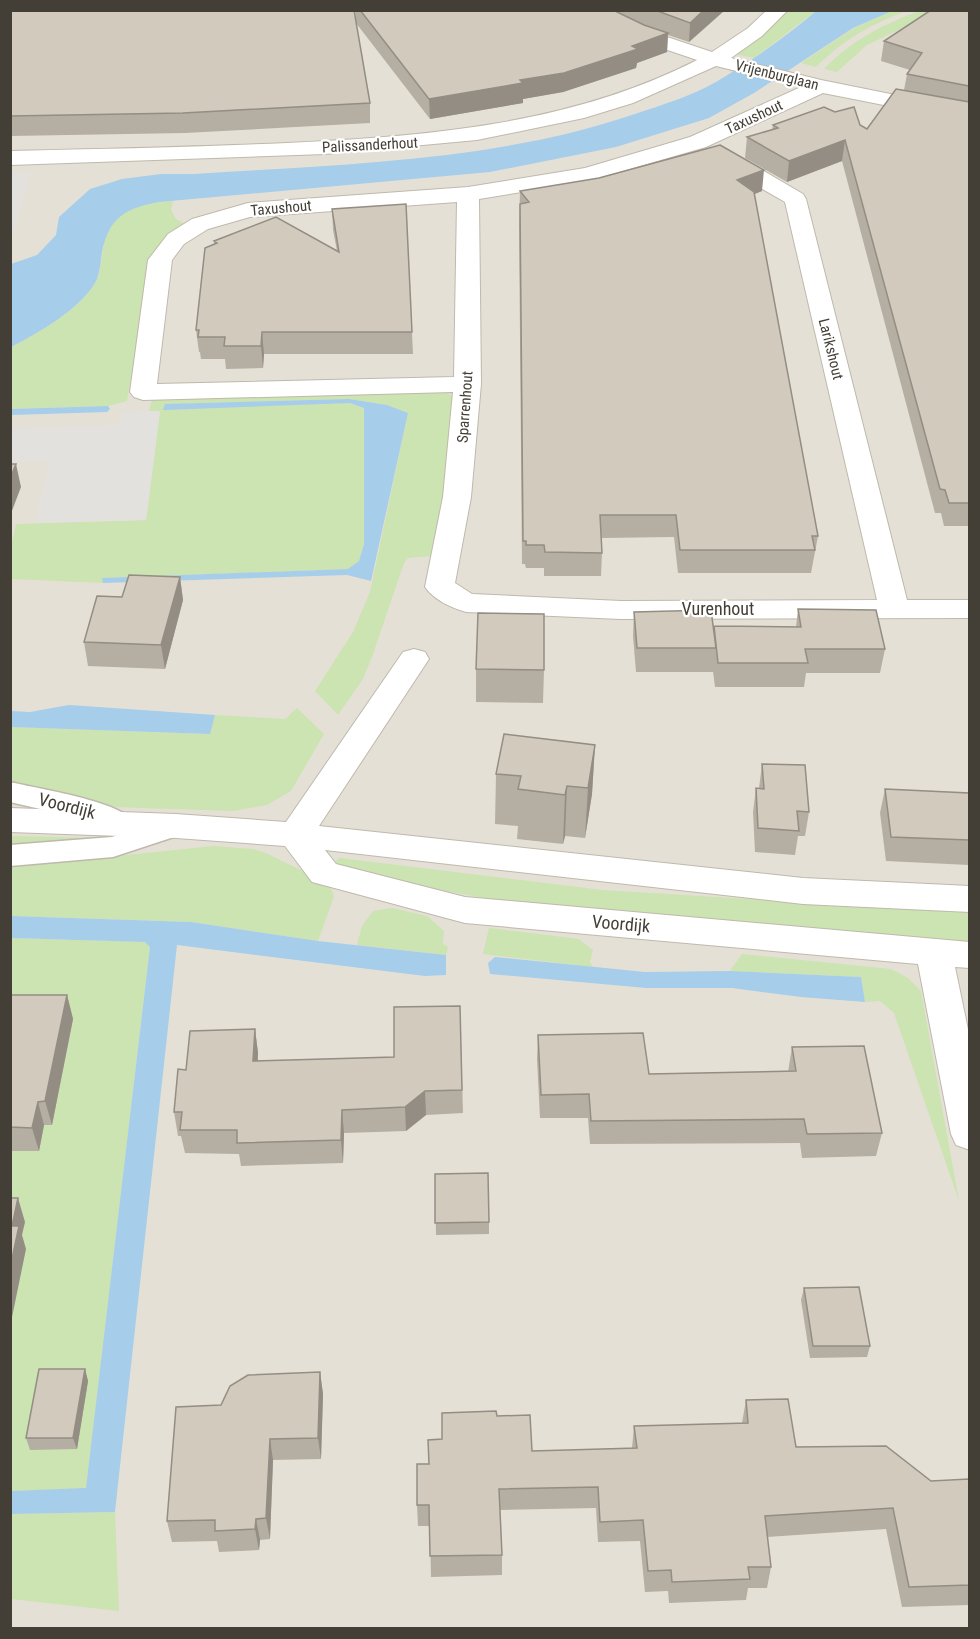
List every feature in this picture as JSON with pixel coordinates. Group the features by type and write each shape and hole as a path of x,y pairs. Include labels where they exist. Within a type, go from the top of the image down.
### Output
{"street":[{"name":"Vrijenburglaan","path":"591,10 651,38 717,60 821,86 969,116"},
{"name":"Palissanderhout","path":"10,158 188,154 426,142 516,128 599,108 644,93 717,60 764,26 779,10"},
{"name":"Taxushout","path":"468,384 143,392 160,260 176,239 200,224 248,210 468,194 588,174 698,142 821,86"},
{"path":"945,112 961,96"},
{"name":"Larikshout","path":"698,142 795,199 894,608"},
{"name":"Sparrenhout","path":"466,603 440,587 441,562 457,499 468,384 468,194"},
{"name":"Vurenhout","path":"466,603 621,610 969,609"},
{"path":"295,835 414,659"},
{"name":"Voordijk","path":"10,820 176,826 295,835 803,891 969,899"},
{"name":"Voordijk","path":"295,835 324,873 465,910 969,955"},
{"path":"934,953 969,1134"}],"lane":[{"name":"Voordijk","path":"10,792 100,813 122,824"},
{"path":"10,856 113,847 176,826"}],"shaded area":[{"path":"11,11 969,11 969,1628 11,1628"},
{"path":"30,172 11,244 11,173"},
{"path":"160,411 146,520 36,523 49,461 11,461 11,428 119,425 122,412"}],"green space":[{"path":"786,11 816,11 754,58 735,54"},
{"path":"892,11 907,11 881,21 858,34 816,67 801,63 854,28"},
{"path":"919,11 947,11 909,25 867,45 837,72 824,69 868,34"},
{"path":"173,201 171,210 176,219 187,225 150,260 127,401 108,406 11,409 11,347 59,319 82,300 97,279 105,238 115,220 132,209 153,203"},
{"path":"444,391 452,396 455,403 446,499 432,556 408,558 404,563 363,679 338,715 315,691 353,632 370,592 408,413 387,405 349,399 165,404 350,403 365,408 364,544 359,561 349,569 103,578 103,583 11,579 11,547 16,524 146,520 160,411 149,411 155,397"},
{"path":"297,708 324,734 291,791 267,805 233,811 111,807 11,783 11,727 209,734 215,715 285,719"},
{"path":"11,836 101,838 11,849"},
{"path":"213,846 253,849 266,853 329,884 334,896 318,941 191,922 11,916 11,867"},
{"path":"340,858 603,890 969,913 969,944 517,904 386,880 338,864 335,861"},
{"path":"392,908 427,916 444,931 443,944 448,947 446,955 357,945 362,926 373,911"},
{"path":"489,928 579,939 593,950 590,962 593,967 483,954"},
{"path":"10,938 146,942 150,947 86,1489 11,1491"},
{"path":"742,954 891,969 908,978 921,991 959,1201 894,1013 880,1001 865,1002 861,977 730,971"},
{"path":"115,1512 119,1611 11,1599 11,1514"}],"water":[{"path":"816,11 892,11 853,28 754,93 709,118 616,147 490,172 159,202 137,207 121,216 109,230 97,279 82,300 59,319 11,347 11,264 37,255 56,235 59,217 90,189 122,179 161,174 306,167 417,158 527,142 582,130 666,104 706,87 768,49"},
{"path":"349,399 387,405 408,413 371,581 347,575 103,583 102,578 348,569 359,561 364,544 364,408 350,403 163,410 165,404"},
{"path":"108,406 110,409 107,412 11,415 11,409"},
{"path":"69,705 215,715 210,734 11,727 11,711 30,712"},
{"path":"11,916 191,922 318,941 446,955 446,975 425,976 177,945 115,1512 11,1514 11,1491 86,1488 150,947 145,942 11,938"},
{"path":"495,957 645,972 730,971 861,977 865,1002 732,988 646,988 490,974 488,963"}],"building":[{"path":"10,10 354,10 370,103 183,113 10,116"},
{"path":"360,10 613,10 644,25 668,33 632,46 638,49 564,73 520,80 523,83 429,99"},
{"path":"655,10 704,10 690,23"},
{"path":"931,10 969,10 969,86 907,74 922,53 884,41"},
{"path":"896,89 969,102 969,503 949,503 945,490 940,489 845,140 789,161 747,137 778,128 773,125 824,107 835,112 854,107 860,125 867,129"},
{"path":"720,145 764,170 737,180 754,192 818,536 812,536 815,550 680,550 676,515 600,515 602,553 545,552 544,545 526,545 526,541 523,541 520,204 529,202 520,191 599,178"},
{"path":"406,204 412,332 262,332 261,346 224,346 225,337 198,337 199,330 196,330 205,248 217,243 214,241 276,217 339,252 332,209"},
{"path":"10,464 16,464 10,479"},
{"path":"129,575 180,577 161,645 84,642 97,596 122,597"},
{"path":"798,609 876,610 885,649 805,649 808,663 718,663 714,626 801,627"},
{"path":"711,610 716,648 637,648 634,612"},
{"path":"478,613 544,614 544,670 476,669"},
{"path":"504,734 595,745 588,788 567,786 565,795 518,789 521,776 496,774"},
{"path":"762,764 805,765 809,812 797,811 799,831 758,828 756,788 764,789"},
{"path":"885,789 969,793 969,840 891,837"},
{"path":"10,995 67,995 45,1101 38,1102 32,1128 10,1127"},
{"path":"460,1006 462,1090 425,1091 405,1107 342,1110 341,1140 237,1143 237,1130 180,1130 182,1112 174,1112 178,1069 186,1070 190,1031 255,1029 253,1061 394,1057 394,1007"},
{"path":"643,1033 649,1074 796,1071 792,1047 864,1046 882,1133 807,1134 804,1119 591,1121 589,1094 541,1095 538,1035"},
{"path":"488,1173 489,1222 435,1223 435,1174"},
{"path":"10,1198 18,1198 12,1226 19,1226 10,1268"},
{"path":"859,1287 870,1346 813,1346 804,1288"},
{"path":"39,1369 85,1369 73,1438 26,1438"},
{"path":"320,1372 318,1438 270,1439 266,1518 256,1519 255,1529 215,1531 215,1520 167,1521 176,1407 221,1405 230,1386 248,1375"},
{"path":"788,1399 796,1447 886,1446 931,1481 969,1479 969,1585 909,1587 893,1508 765,1516 771,1567 748,1567 750,1579 672,1582 671,1570 648,1571 643,1520 600,1522 598,1487 499,1489 502,1555 430,1556 429,1505 417,1505 417,1464 429,1464 428,1440 442,1439 442,1413 496,1411 497,1416 530,1415 532,1451 637,1448 634,1426 748,1423 746,1400"}]}
